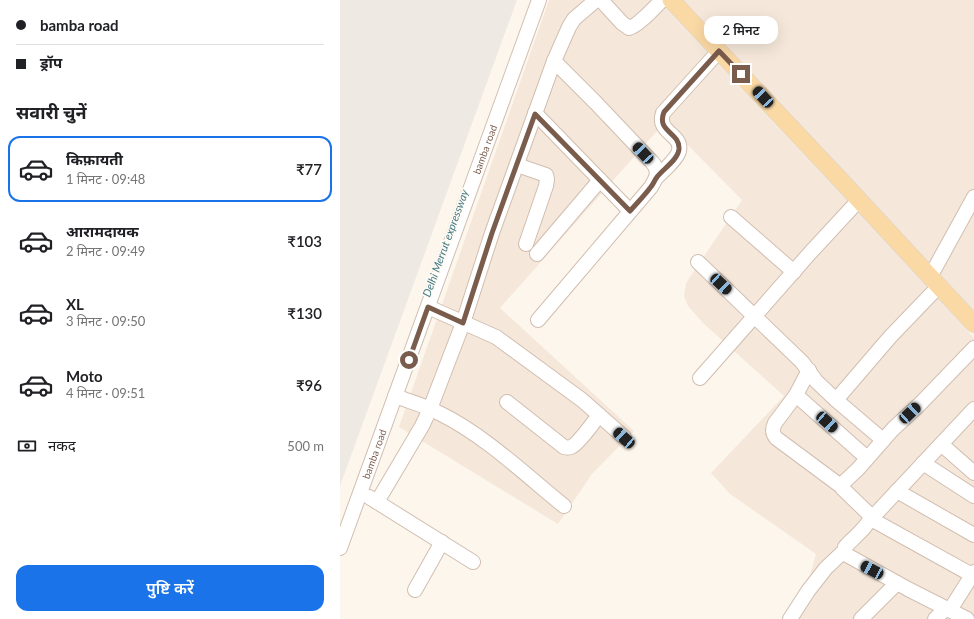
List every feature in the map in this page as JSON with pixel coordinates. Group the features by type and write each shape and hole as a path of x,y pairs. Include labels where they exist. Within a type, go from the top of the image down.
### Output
{"main road":[{"path":"671,0 974,324"}],"street":[{"name":"bamba road","path":"340,548 539,0"},
{"path":"377,502 418,433 430,408 463,323 492,233 554,60 574,19 596,0"},
{"path":"601,0 622,23 629,28 637,23 662,0"},
{"path":"538,320 651,187 657,177 675,158 679,150 679,145 676,139 662,124 661,118 664,112 719,51"},
{"path":"554,60 656,167 657,177"},
{"path":"535,114 630,211"},
{"path":"517,165 542,173 546,175 547,179 546,186 526,244"},
{"path":"537,254 600,180"},
{"path":"836,400 890,337 934,281 974,197"},
{"path":"700,378 859,200"},
{"path":"731,217 794,272"},
{"path":"698,262 802,362 816,381 883,440"},
{"path":"428,307 496,337 508,345 582,400 624,438"},
{"path":"842,487 843,483 883,440 974,348"},
{"path":"809,370 796,395 772,428 772,434 842,487 869,514 870,519 972,578 948,609 935,619"},
{"path":"796,395 867,458"},
{"path":"395,396 430,408 458,423 491,447 564,506"},
{"path":"508,402 564,447 568,448 572,447 577,442 599,415"},
{"path":"790,619 808,591 826,568 844,551 845,547 870,519 974,409"},
{"path":"941,444 974,473"},
{"path":"923,463 974,496"},
{"path":"897,491 974,535"},
{"path":"360,492 473,562"},
{"path":"415,590 442,542"},
{"path":"844,551 848,556 967,619"},
{"path":"868,617 897,583"}],"shaded area":[{"path":"340,0 517,0 340,486"},
{"path":"549,0 658,0 935,294 974,338 974,619 787,619 806,589 816,554 730,494 711,473 784,396 703,323 688,306 684,296 686,283 742,200 665,122 500,308 634,431 592,474 558,524 399,427"},
{"path":"680,0 974,0 974,318"}],"route":[{"path":"409,360 428,307 463,323 492,233 535,114 630,211 651,187 657,177 675,158 679,150 679,145 676,139 662,124 661,118 664,112 719,51 741,74"}],"water label":[{"name":"Delhi Merrut expressway","path":"445,243"}]}
